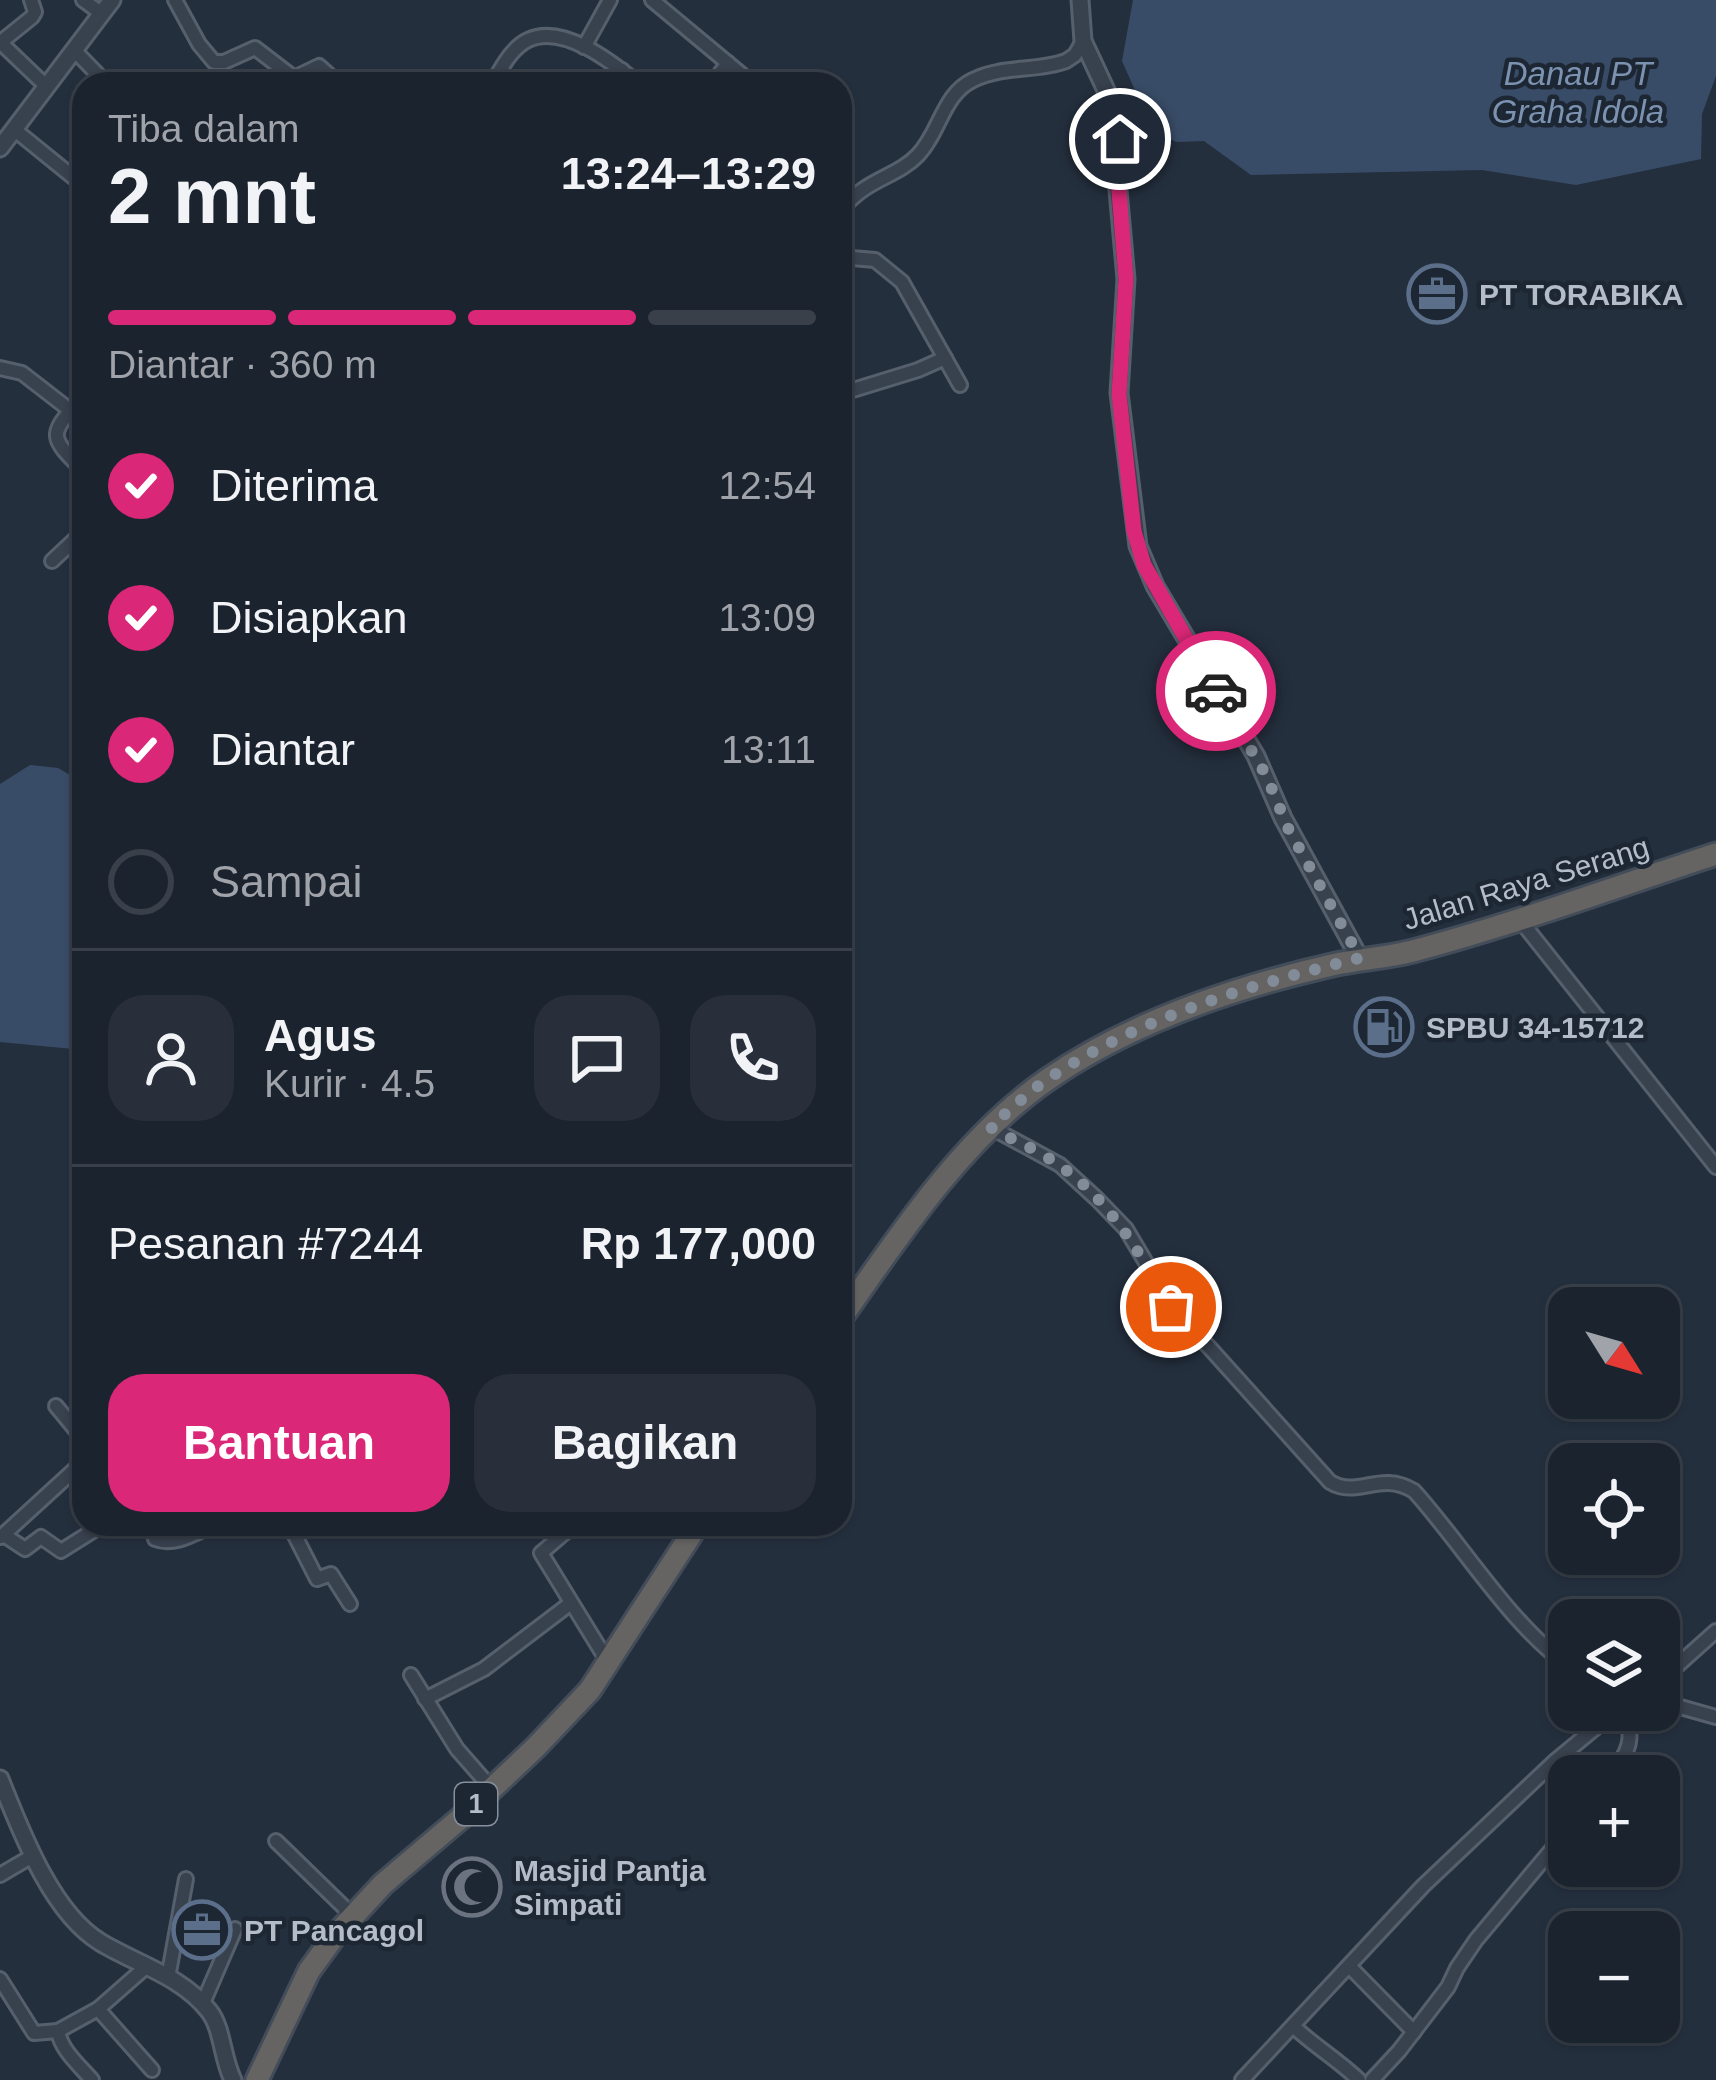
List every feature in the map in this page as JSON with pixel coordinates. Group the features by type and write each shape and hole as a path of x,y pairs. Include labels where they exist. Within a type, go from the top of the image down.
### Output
{"highway":[{"name":"Jalan Raya Serang","path":"852,1303 947,1175 990,1127 1046,1080 1113,1042 1243,988 1360,958 1406,953 1716,854"},
{"name":"1","path":"256,2080 310,1971 353,1916 536,1748 590,1690 690,1536"}],"street":[{"path":"31,0 32,17 0,42 46,87"},
{"path":"0,148 107,7 83,0"},
{"path":"175,0 214,62 256,48 281,72"},
{"path":"584,46 610,0"},
{"path":"652,0 738,72"},
{"path":"1080,0 1083,41 1119,118 1118,202 1126,279 1119,394 1138,546 1155,586 1266,775 1288,828 1360,958"},
{"path":"499,72 524,41 536,37 572,40 624,72"},
{"path":"852,199 916,158 960,87 991,72 1066,62 1083,41"},
{"path":"75,51 95,72"},
{"path":"722,72 728,64"},
{"path":"15,130 72,176"},
{"path":"852,257 875,260 902,282 960,385"},
{"path":"852,390 945,358"},
{"path":"0,368 22,373 71,411 58,425 56,439 72,459"},
{"path":"52,561 72,542"},
{"path":"1520,920 1716,1167"},
{"path":"990,1127 1060,1165 1112,1214 1126,1229 1180,1320 1330,1482 1342,1488 1393,1481 1408,1487 1548,1648"},
{"path":"852,1285 860,1292"},
{"path":"56,1406 72,1425"},
{"path":"72,1472 2,1536 25,1549 41,1538 61,1551 85,1536"},
{"path":"154,1536 165,1542 182,1536"},
{"path":"295,1536 316,1580 331,1574 350,1604"},
{"path":"561,1536 541,1553 608,1663"},
{"path":"424,1699 484,1669 571,1603"},
{"path":"1680,1663 1716,1630"},
{"path":"411,1675 457,1749 492,1789"},
{"path":"1680,1707 1716,1717"},
{"path":"1242,2080 1445,1864 1593,1731"},
{"path":"0,1779 19,1826 66,1910 98,1941 168,1978 202,2003 215,2020 233,2080"},
{"path":"276,1841 353,1916"},
{"path":"1372,2080 1448,1987 1476,1940 1548,1854"},
{"path":"0,1875 34,1855"},
{"path":"168,1978 186,1879"},
{"path":"202,2003 235,1929"},
{"path":"0,1978 34,2033 58,2031 98,2009 147,1966"},
{"path":"1349,1966 1414,2032"},
{"path":"98,2009 152,2070"},
{"path":"1294,2027 1358,2080"},
{"path":"58,2031 65,2050 92,2080"}],"water":[{"name":"Danau PT Graha Idola","path":"1133,0 1716,0 1716,76 1702,114 1701,159 1576,185 1482,170 1251,175 1204,141 1176,142 1153,131 1122,61"},
{"path":"30,765 58,768 72,776 72,1049 0,1042 0,784"}],"way so far":[{"path":"1171,1307 1126,1229 1097,1199 1060,1165 990,1127 1046,1080 1113,1042 1243,988 1360,958 1288,828 1266,775 1216,691"}],"place":[{"name":"PT TORABIKA","path":"1437,294"},
{"name":"SPBU 34-15712","path":"1384,1027"},
{"name":"Masjid Pantja Simpati","path":"472,1887"},
{"name":"PT Pancagol","path":"202,1930"}],"route":[{"path":"1120,139 1118,202 1126,279 1119,394 1134,531 1144,565 1216,691"}]}
